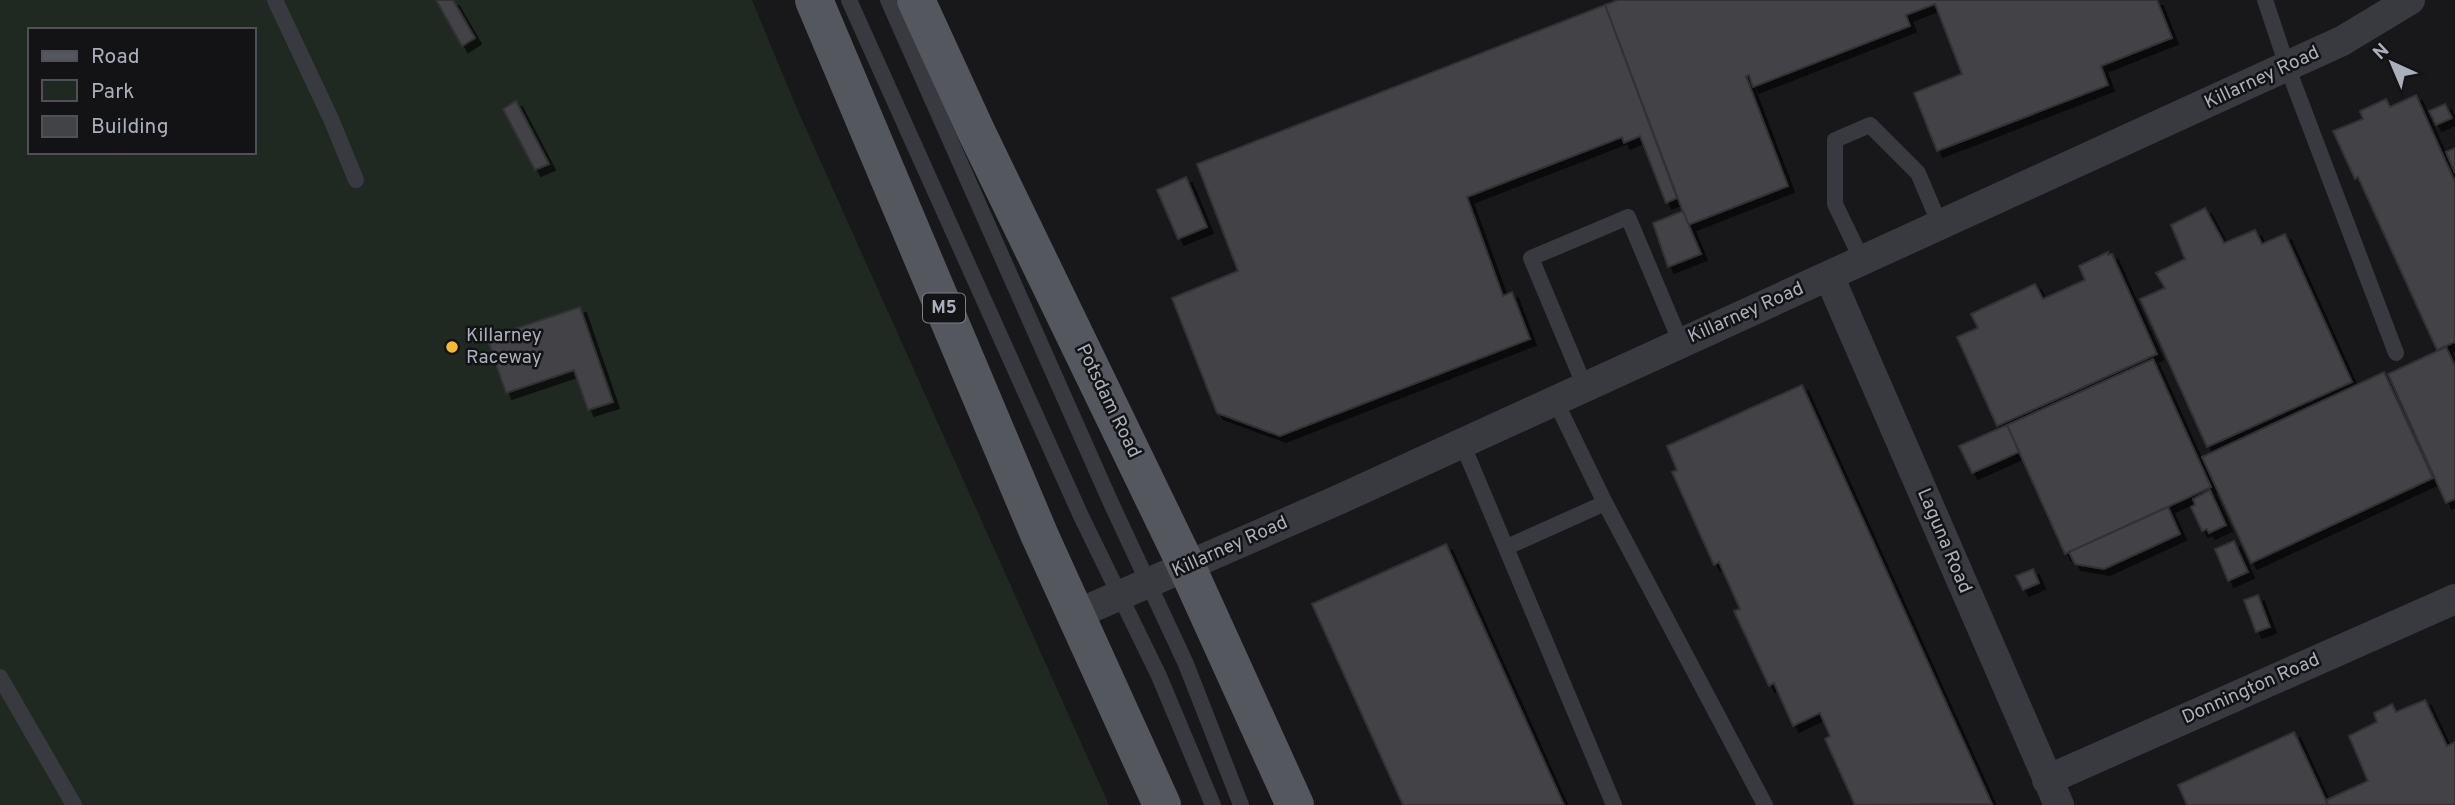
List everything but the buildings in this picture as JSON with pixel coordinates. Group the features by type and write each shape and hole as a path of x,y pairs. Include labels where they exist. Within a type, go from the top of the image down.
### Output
{"main road":[{"name":"M5","path":"814,0 1039,534 1162,805"},
{"name":"Potsdam Road","path":"916,0 975,131 1186,565 1295,805"}],"street":[{"name":"Killarney Road","path":"1077,614 1462,443 2342,41 2410,0"},
{"name":"Laguna Road","path":"1829,276 2053,793"},
{"name":"Donnington Road","path":"2053,793 2455,599"}],"lane":[{"path":"275,0 331,119 356,180"},
{"path":"849,0 1075,503 1160,676 1213,805"},
{"path":"888,0 1106,491 1186,664 1241,805"},
{"path":"2265,0 2287,66 2396,353"},
{"path":"1862,260 1835,204 1835,140 1870,125 1918,173 1940,225"},
{"path":"1585,387 1531,258 1629,217 1681,343"},
{"path":"1555,400 1605,503 1765,805"},
{"path":"1462,443 1614,805"},
{"path":"1507,548 1605,503"},
{"path":"0,677 74,805"}],"green space":[{"name":"Killarney Raceway","path":"0,0 752,0 798,111 1109,805 0,805"}],"place":[{"name":"Killarney Raceway","path":"452,347"}]}
